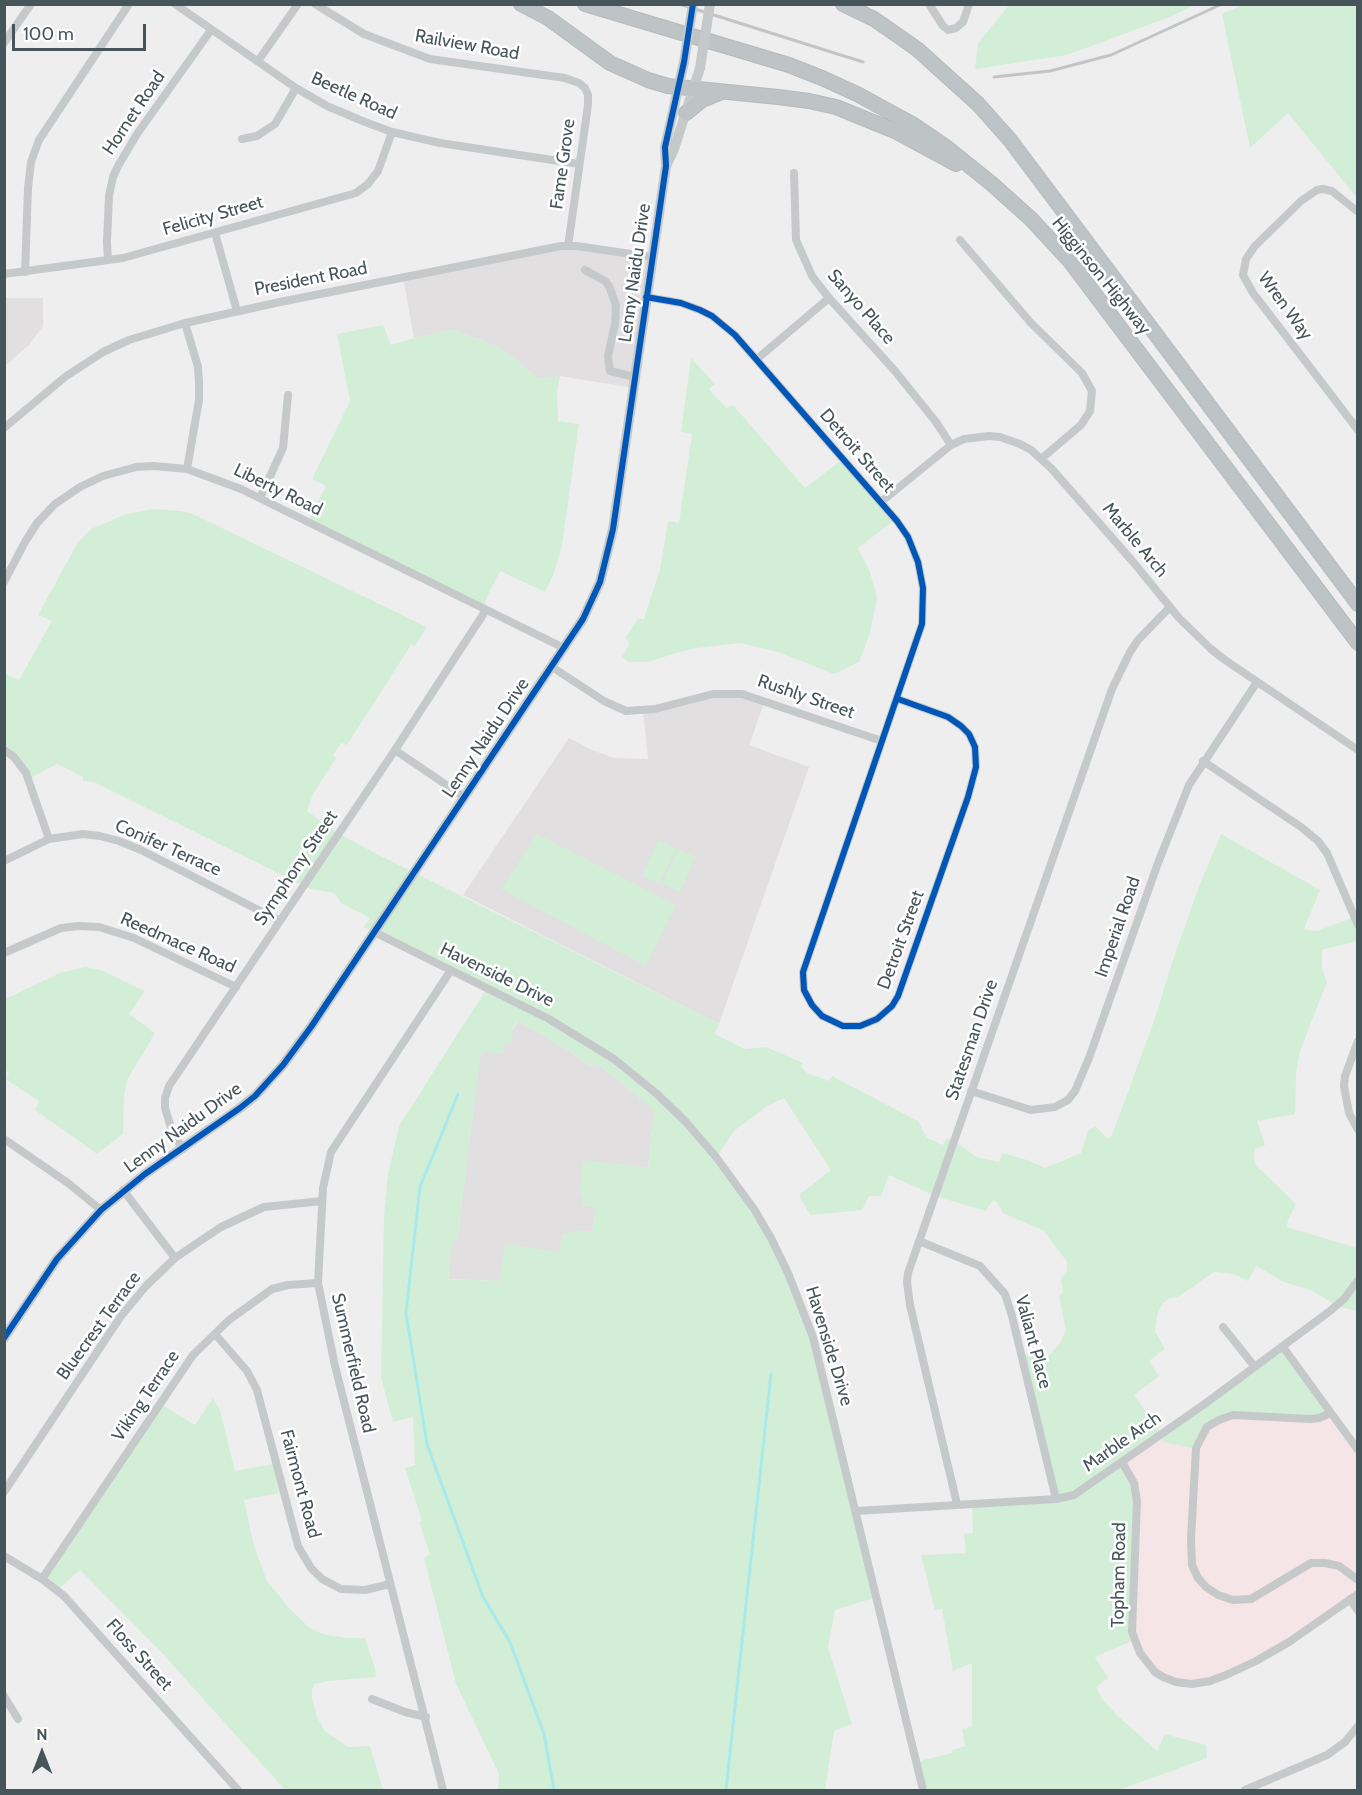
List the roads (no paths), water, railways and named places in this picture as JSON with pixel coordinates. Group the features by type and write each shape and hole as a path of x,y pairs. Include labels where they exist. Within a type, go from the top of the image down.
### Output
{"highway":[{"path":"521,4 548,18 610,63 648,80 694,89 799,99 836,107 914,140 992,183"},
{"name":"Higginson Highway","path":"585,4 789,65 822,78 914,125 992,183 1031,219 1069,260 1358,643"},
{"name":"Higginson Highway","path":"843,4 874,19 917,49 958,84 1010,140 1358,604"},
{"path":"861,4 874,19"},
{"path":"686,113 702,100 724,92"}],"street":[{"path":"4,43 31,4"},
{"path":"25,272 28,188 31,162 36,146 129,4"},
{"name":"Beetle Road","path":"175,4 296,88 327,106 392,132 463,147 579,164"},
{"path":"258,62 298,4"},
{"name":"Railview Road","path":"315,4 364,34 430,59 565,78 585,88"},
{"name":"Lenny Naidu Drive","path":"4,1338 57,1259 101,1210 123,1190 240,1108 267,1083 311,1027 552,667 592,602 607,560 666,166 665,147 684,62 693,4"},
{"name":"Lenny Naidu Drive","path":"666,166 671,158 700,68 710,4"},
{"path":"929,4 946,29 956,28 963,22 969,4"},
{"name":"Hornet Road","path":"108,260 107,242 113,177 137,134 211,30"},
{"path":"242,139 257,136 275,124 296,88"},
{"name":"Fame Grove","path":"568,246 588,105 585,88"},
{"name":"Felicity Street","path":"4,274 108,260 215,233 356,193 378,171 392,132"},
{"name":"Sanyo Place","path":"794,173 796,240 812,276 895,371 936,422 951,445"},
{"name":"Wren Way","path":"1357,427 1248,286 1243,275 1246,260 1255,246 1301,201 1317,190 1332,191 1358,212"},
{"path":"215,233 237,311"},
{"path":"960,240 1031,322 1082,373 1092,391 1090,411 1081,425 1041,459"},
{"name":"President Road","path":"4,428 65,377 103,351 129,340 185,323 568,246 652,257"},
{"path":"585,270 605,281 616,304 615,324 608,356 609,368 614,373 635,377"},
{"name":"Detroit Street","path":"646,297 681,303 712,316 735,335 881,502 908,537 918,562 923,588 922,624 803,972 804,990 812,1005 822,1016 843,1026 860,1026 877,1019 892,1006 898,996 968,797 976,767 975,747 961,726 948,717 898,699"},
{"path":"758,359 829,298"},
{"path":"185,323 198,367 199,383 199,400 188,469"},
{"path":"260,498 283,448 288,395"},
{"name":"Marble Arch","path":"881,502 951,445 979,436 1000,437 1020,444 1041,459 1081,502 1179,618 1211,649 1358,750"},
{"name":"Liberty Road","path":"4,582 37,523 55,504 80,487 102,476 136,467 188,469 260,498 564,648"},
{"name":"Statesman Drive","path":"957,1504 909,1299 908,1273 1112,689 1138,640 1170,607"},
{"name":"Symphony Street","path":"183,1149 167,1119 165,1104 167,1093 486,610"},
{"name":"Rushly Street","path":"552,667 626,711 655,709 714,694 742,694 882,741"},
{"name":"Imperial Road","path":"971,1091 1031,1110 1055,1107 1068,1100 1075,1091 1189,785 1257,682"},
{"path":"4,750 14,757 26,773 49,839"},
{"path":"395,750 464,796"},
{"path":"1203,761 1300,826 1318,841 1326,853 1358,925"},
{"name":"Conifer Terrace","path":"4,861 49,839 83,834 119,841 280,921"},
{"name":"Reedmace Road","path":"4,952 61,928 99,927 134,938 236,987"},
{"name":"Havenside Drive","path":"374,933 557,1023 621,1065 657,1094 685,1121 740,1187 771,1238 805,1313 822,1370 857,1511 923,1791"},
{"name":"Summerfield Road","path":"443,1791 333,1355 318,1283 322,1201 331,1152 451,970"},
{"path":"1358,1041 1345,1076 1344,1086 1346,1103 1358,1130"},
{"path":"4,1139 68,1183 101,1210"},
{"path":"123,1190 175,1258"},
{"name":"Bluecrest Terrace","path":"4,1492 116,1324 146,1286 175,1258 221,1227 253,1211 273,1205 322,1201"},
{"name":"Valiant Place","path":"919,1241 974,1262 996,1282 1005,1294 1056,1498"},
{"name":"Marble Arch","path":"857,1511 1074,1495 1283,1347 1339,1304 1358,1280"},
{"name":"Viking Terrace","path":"42,1579 193,1356 236,1314 272,1289 288,1285 318,1283"},
{"path":"1223,1327 1255,1366"},
{"name":"Fairmont Road","path":"215,1334 247,1371 257,1390 298,1546 311,1568 322,1579 341,1589 364,1590 390,1584"},
{"path":"1283,1347 1358,1450"},
{"path":"1331,1413 1310,1419 1233,1415 1207,1427 1196,1448 1191,1539 1192,1565 1201,1583 1212,1593 1233,1600 1251,1599 1311,1563 1339,1566 1358,1580"},
{"name":"Topham Road","path":"1122,1462 1134,1483 1137,1501 1132,1632 1137,1648 1155,1672 1170,1680 1192,1684 1226,1675 1257,1661 1289,1642 1354,1597"},
{"name":"Floss Street","path":"4,1556 42,1579 71,1604 238,1791"},
{"path":"1354,1597 1358,1611"},
{"path":"4,1696 18,1719"},
{"path":"372,1699 405,1712 426,1717"},
{"path":"1245,1791 1327,1755 1345,1742 1358,1726"}],"waterway":[{"path":"458,1094 420,1187 406,1313 427,1444 483,1597 510,1642 544,1734 554,1790"},
{"path":"726,1790 771,1374"}],"railway":[{"path":"679,4 863,62"},
{"path":"994,77 1050,71 1111,55 1222,4"}]}
